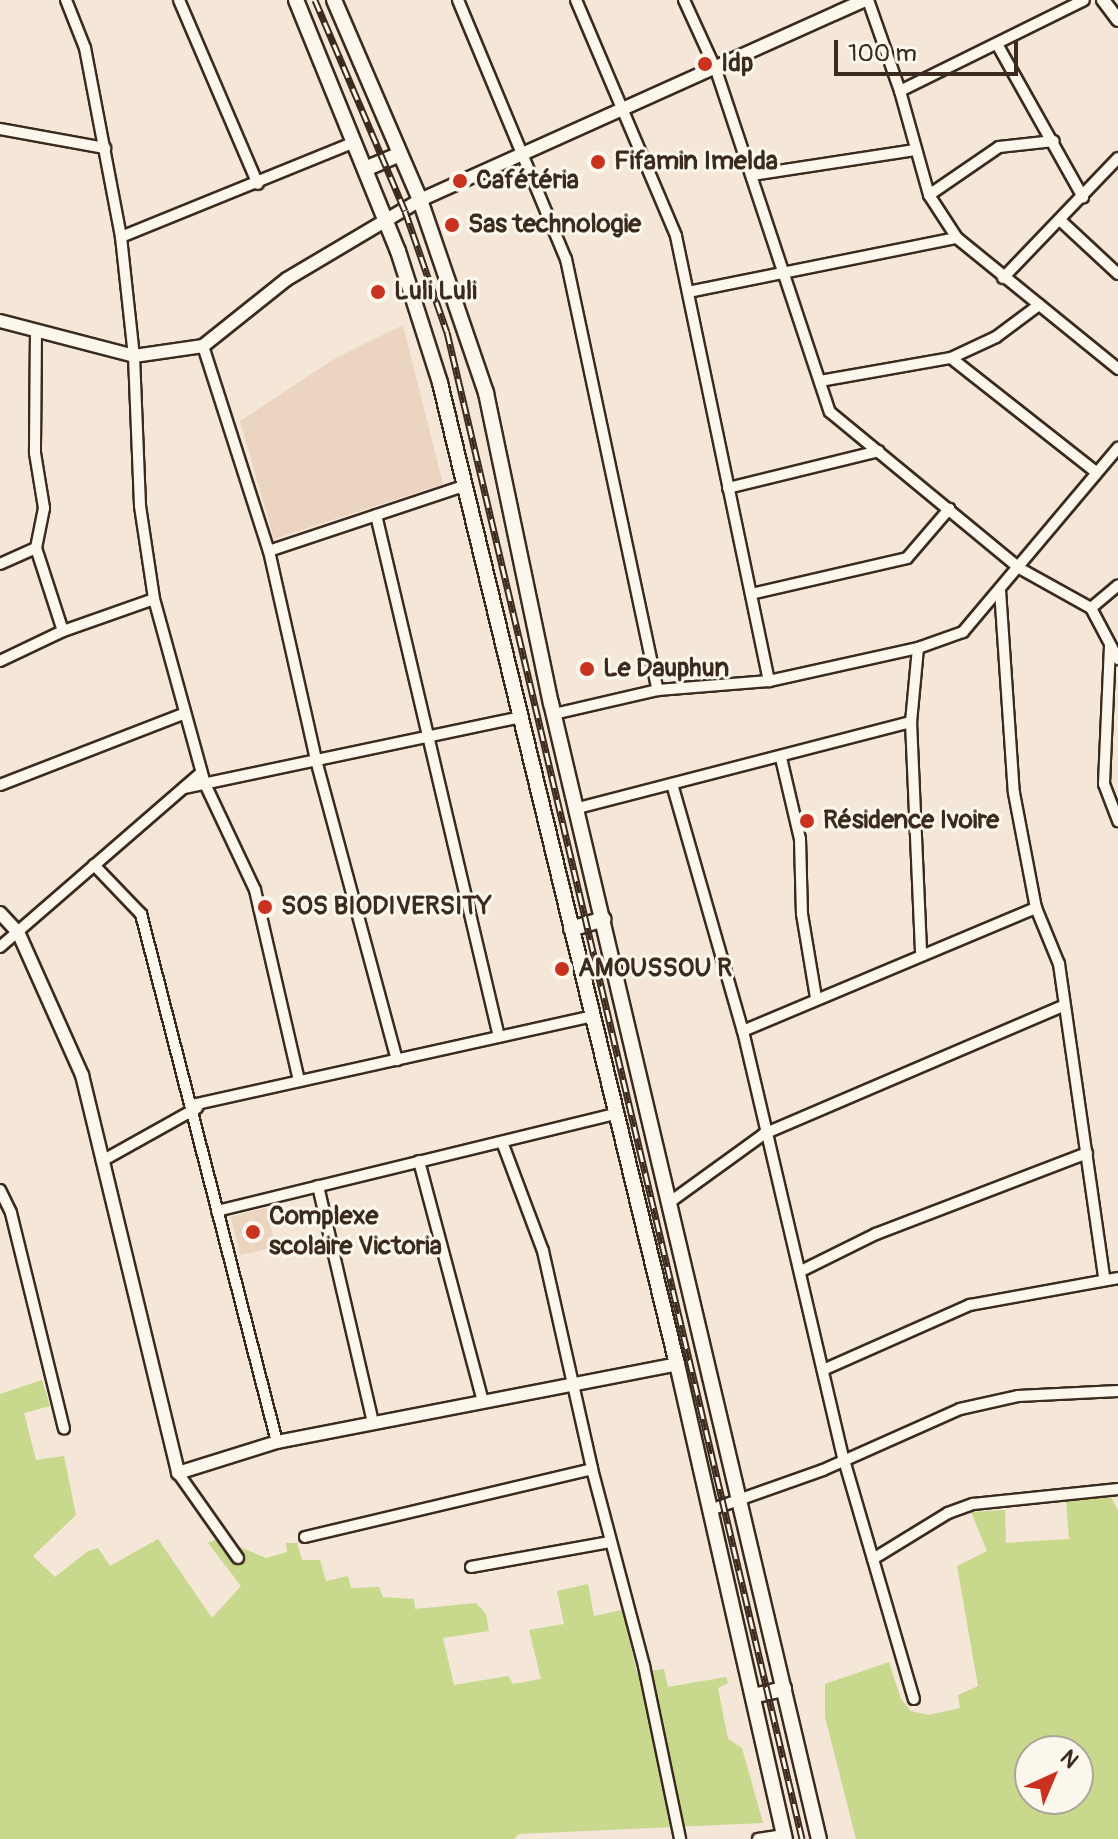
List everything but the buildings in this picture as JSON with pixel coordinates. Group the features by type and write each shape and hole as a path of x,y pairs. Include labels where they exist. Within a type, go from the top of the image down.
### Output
{"main road":[{"path":"296,0 387,222 414,297 466,485 677,1364 785,1837"},
{"path":"334,0 420,200 486,393 554,714 819,1839"},
{"path":"365,169 400,154"},
{"path":"571,929 604,919"},
{"path":"672,1343 701,1336"},
{"path":"753,1696 784,1689"}],"street":[{"path":"66,0 85,48 121,237 134,356 140,506 154,599 203,779 255,890 299,1081"},
{"path":"179,0 258,184"},
{"path":"458,0 566,259 658,690"},
{"path":"576,0 676,236 769,681"},
{"path":"684,0 716,70 830,412 1019,568 1091,608 1118,659"},
{"path":"0,321 134,356 203,346 287,279 420,200 521,151 716,70 867,0 900,91 929,195 957,238 1118,369"},
{"path":"900,91 1084,0"},
{"path":"1103,0 1118,20"},
{"path":"997,44 1083,197"},
{"path":"0,129 105,148"},
{"path":"929,195 999,147 1054,141"},
{"path":"121,237 258,184 355,142"},
{"path":"752,175 915,150"},
{"path":"1003,278 1061,221 1118,158"},
{"path":"1061,221 1118,274"},
{"path":"688,292 957,238"},
{"path":"820,381 951,358 996,337 1039,305"},
{"path":"36,331 35,453 44,508 36,548 63,631"},
{"path":"203,346 269,551 316,760 397,1060"},
{"path":"951,358 1096,472"},
{"path":"554,714 658,690 769,681 918,648 963,632 1118,448"},
{"path":"728,488 879,451"},
{"path":"269,551 466,485"},
{"path":"751,594 907,558 949,509"},
{"path":"376,515 499,1037"},
{"path":"0,564 36,548"},
{"path":"1091,608 1118,585"},
{"path":"1000,590 1014,793 1036,908 1059,964 1061,1007 1087,1153 1104,1277"},
{"path":"0,661 63,631 154,599"},
{"path":"1110,646 1104,784 1118,821"},
{"path":"918,648 911,722 921,953"},
{"path":"0,785 183,714"},
{"path":"0,947 184,788 203,779 316,760 520,717"},
{"path":"578,808 911,722"},
{"path":"781,758 800,839 802,914 816,998"},
{"path":"672,784 743,1031 764,1134 801,1271 844,1460 914,1699"},
{"path":"94,865 141,914 277,1442"},
{"path":"743,1031 921,953 1036,908"},
{"path":"0,913 18,932 82,1075 178,1473 238,1558"},
{"path":"670,1202 764,1134 1061,1007"},
{"path":"102,1161 209,1101 592,1016"},
{"path":"217,1211 616,1114"},
{"path":"502,1142 543,1251 592,1469 644,1666 680,1839"},
{"path":"801,1271 876,1234 1087,1153"},
{"path":"419,1161 483,1402"},
{"path":"318,1186 373,1422"},
{"path":"0,1190 11,1213 64,1429"},
{"path":"0,1223 11,1213"},
{"path":"823,1370 970,1305 1104,1277 1118,1278"},
{"path":"178,1473 277,1442 483,1402 572,1381 677,1364"},
{"path":"710,1510 740,1503 960,1409 1018,1396 1118,1391"},
{"path":"305,1537 592,1469"},
{"path":"873,1559 948,1513 973,1504 1118,1489"},
{"path":"471,1567 610,1542"},
{"path":"758,1839 785,1837"}],"shaded area":[{"path":"403,325 443,484 274,539 240,421 336,358"},
{"name":"Complexe scolaire Victoria","path":"266,1208 276,1247 240,1255 231,1217"}],"green space":[{"path":"42,1380 50,1406 24,1413 36,1460 64,1456 76,1515 33,1556 55,1577 88,1551 98,1548 110,1566 158,1539 212,1618 241,1586 208,1543 228,1534 240,1547 266,1558 287,1552 286,1543 297,1543 302,1560 320,1560 326,1581 348,1576 351,1588 379,1587 383,1597 414,1599 415,1609 476,1603 486,1614 489,1631 443,1638 454,1685 508,1676 513,1684 541,1679 529,1630 564,1624 557,1591 588,1584 594,1616 622,1610 637,1673 664,1669 668,1687 726,1677 728,1683 718,1688 728,1739 742,1748 763,1823 519,1834 514,1839 0,1839 0,1394"},
{"path":"1111,1497 1118,1510 1118,1839 856,1839 825,1717 825,1684 889,1662 901,1699 911,1711 929,1715 960,1708 958,1695 978,1686 957,1566 987,1551 971,1512 1005,1510 1006,1543 1069,1539 1066,1501"}],"railway":[{"path":"315,0 405,211 447,332 802,1839"}],"place":[{"name":"Idp","path":"705,64"},
{"name":"Fifamin Imelda","path":"598,162"},
{"name":"Cafétéria","path":"460,181"},
{"name":"Sas technologie","path":"452,225"},
{"name":"Luli Luli","path":"378,292"},
{"name":"Le Dauphun","path":"587,669"},
{"name":"Résidence Ivoire","path":"807,821"},
{"name":"SOS BIODIVERSITY","path":"265,907"},
{"name":"AMOUSSOU R","path":"562,969"},
{"name":"Complexe scolaire Victoria","path":"253,1232"}]}
